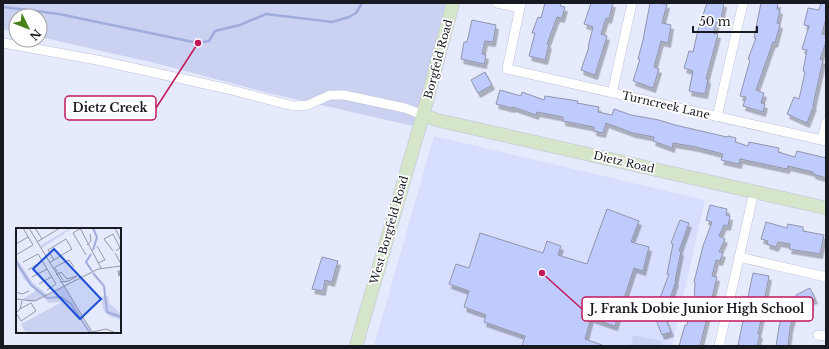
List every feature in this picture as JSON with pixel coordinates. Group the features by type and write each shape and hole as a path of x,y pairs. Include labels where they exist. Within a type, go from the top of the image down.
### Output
{"street":[{"name":"Borgfeld Road","path":"423,115 453,3"},
{"path":"497,3 521,6"},
{"path":"612,93 632,3"},
{"path":"717,117 743,3"},
{"name":"Turncreek Lane","path":"521,6 507,69 824,141"},
{"path":"3,43 97,60 228,89 292,106 308,105 330,96 344,95 406,108 423,115"},
{"name":"Dietz Road","path":"423,115 437,120 826,208"},
{"name":"West Borgfeld Road","path":"356,346 423,115"},
{"path":"824,141 826,122"},
{"path":"719,346 754,192"},
{"path":"739,257 826,277"}],"shaded area":[{"path":"3,3 453,3 418,127 268,93 159,64 48,39 48,8 8,8 8,30 3,29"},
{"path":"434,136 705,200 672,346 374,346"},
{"path":"633,335 662,341 662,346 631,346"}],"building":[{"path":"545,3 561,3 560,6 565,7 562,18 557,17 547,44 549,44 545,60 529,56 535,33 532,33 538,17 541,18"},
{"path":"591,3 613,3 609,19 606,18 601,34 607,36 595,75 581,70 589,47 593,27 584,24"},
{"path":"650,3 667,4 662,23 671,25 668,43 661,41 654,67 659,69 653,88 633,81 640,59 638,59"},
{"path":"707,3 724,3 721,19 718,19 713,33 718,34 706,79 708,79 705,94 689,91 693,71 684,68 689,51 693,52 698,30"},
{"path":"761,3 778,3 777,9 780,10 777,23 780,24 775,43 773,42 756,90 764,93 761,103 765,104 763,112 743,106 746,97 740,96 750,60 748,59 756,38 754,38"},
{"path":"821,3 826,3 826,18 822,34 826,35 826,42 820,59 823,60 814,105 807,123 787,114 794,97 799,99 805,72 803,71 807,50 802,49 809,26 804,25 808,8 819,10"},
{"path":"472,20 496,25 493,42 485,41 482,54 486,55 484,64 461,59 464,42 467,42"},
{"path":"485,72 492,85 478,93 471,80"},
{"path":"500,90 521,96 522,92 544,100 545,96 578,101 577,103 599,107 598,112 612,115 614,109 631,115 736,138 735,142 748,146 749,142 779,148 778,152 795,157 797,151 826,158 826,178 813,174 813,172 788,166 787,169 740,159 739,164 721,160 723,154 696,147 673,143 672,148 653,141 654,137 633,133 606,123 603,133 594,131 594,127 563,121 563,117 537,112 536,115 513,107 496,104"},
{"path":"710,205 727,209 726,215 730,216 728,226 724,225 719,236 725,239 719,252 723,253 720,261 716,260 712,276 717,277 700,346 679,346 685,325 687,325 692,305 694,306 694,282 703,246 712,222 706,220"},
{"path":"607,209 639,221 631,242 649,247 643,271 634,268 615,326 591,318 585,339 602,346 522,346 525,336 484,322 486,315 464,307 469,291 449,284 456,264 469,268 480,233 543,253 547,241 561,246 558,255 587,264"},
{"path":"680,220 689,223 679,251 681,251 676,281 668,304 659,301 669,274 667,274 673,244 671,243"},
{"path":"766,222 787,228 788,224 803,227 803,231 824,235 820,254 789,249 790,244 778,242 776,247 767,244 768,241 761,239"},
{"path":"322,257 338,261 332,282 325,280 323,291 312,289"},
{"path":"753,273 769,276 765,297 768,297 765,311 763,310 757,346 743,346 738,345"},
{"path":"810,288 815,299 809,301 811,306 803,310 796,295"},
{"path":"785,303 796,306 790,328 788,346 776,346 779,327"},
{"path":"662,309 671,332 662,335 653,312"}],"waterway":[{"path":"3,7 59,14 198,43 209,41 215,31 240,25 266,14 332,22 349,17 356,13 362,3"}],"place":[{"name":"Dietz Creek","path":"198,43"},
{"name":"J. Frank Dobie Junior High School","path":"542,273"}]}
